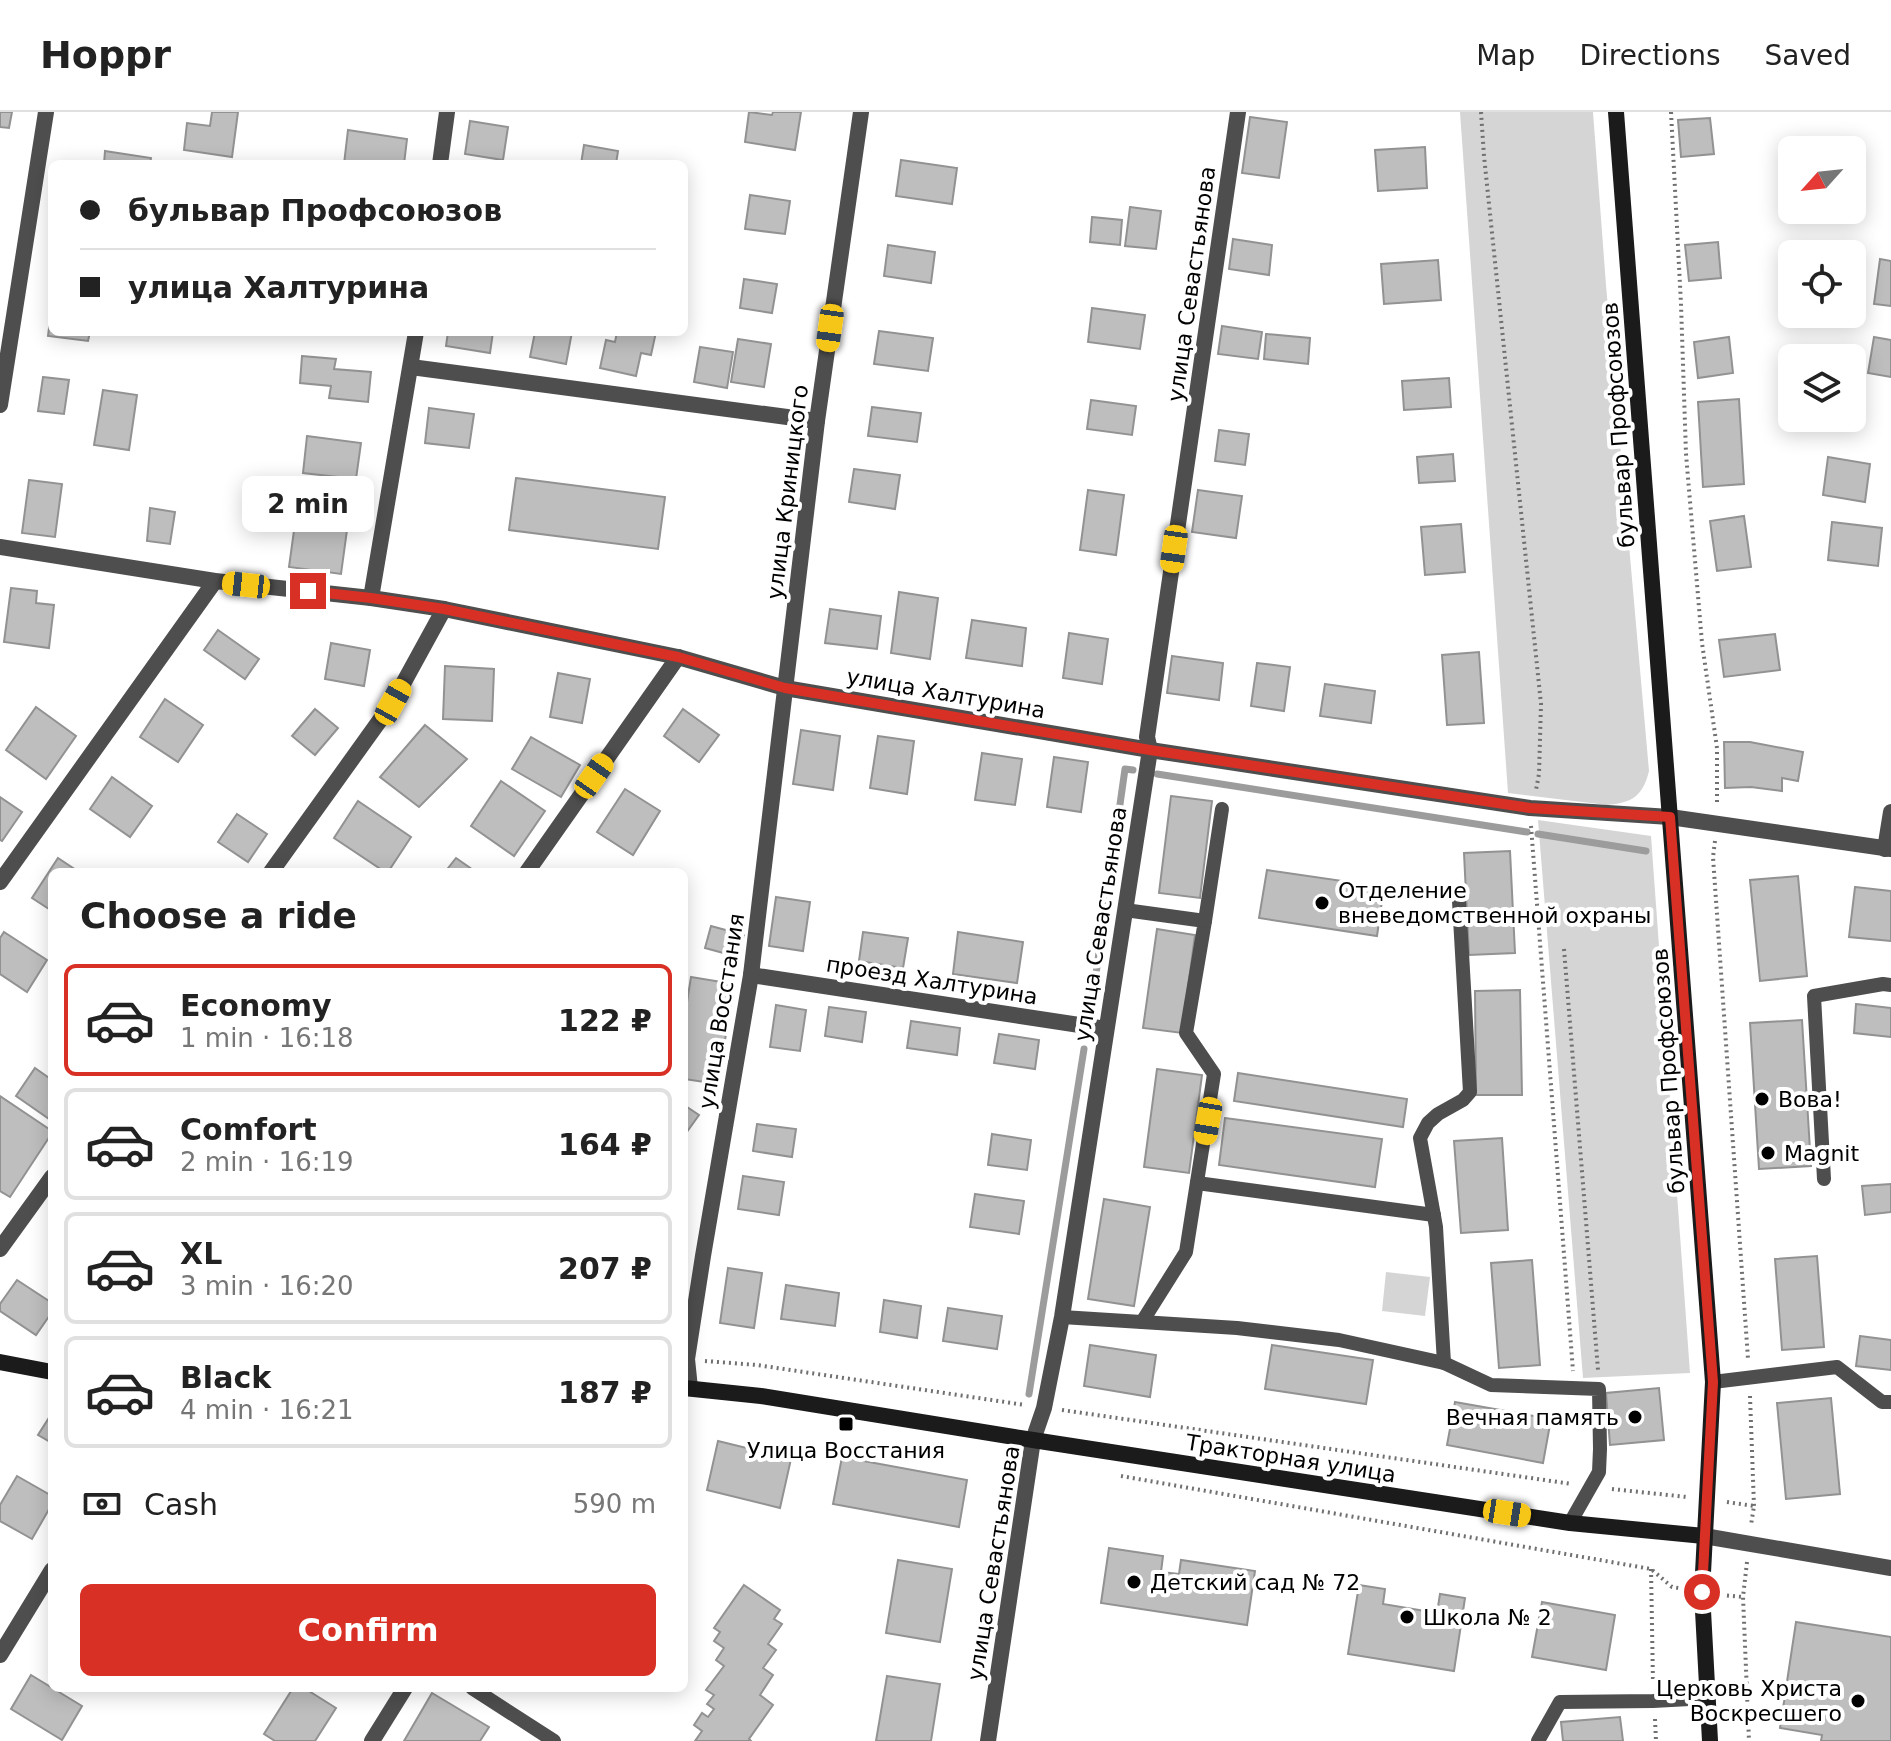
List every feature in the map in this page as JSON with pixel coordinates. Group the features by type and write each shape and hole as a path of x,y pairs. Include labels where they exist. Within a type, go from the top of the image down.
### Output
{"main road":[{"name":"бульвар Профсоюзов","path":"1616,112 1713,1382 1702,1592 1710,1741"},
{"path":"0,1362 48,1371"},
{"name":"Тракторная улица","path":"688,1388 761,1396 1570,1523 1704,1536"}],"street":[{"path":"0,405 46,112"},
{"path":"441,160 447,112"},
{"name":"улица Криницкого","path":"785,688 817,421 861,112"},
{"name":"улица Севастьянова","path":"988,1741 1033,1440 1044,1408 1062,1317 1150,750 1147,737 1238,112"},
{"path":"371,598 415,336"},
{"path":"411,367 817,421"},
{"name":"улица Халтурина","path":"0,547 215,581 444,609 678,657 785,688 1150,750 1530,808 1670,817 1888,849"},
{"path":"0,882 215,581"},
{"path":"274,868 393,702 444,609"},
{"path":"530,868 678,657"},
{"name":"улица Восстания","path":"688,1353 751,975 785,688"},
{"path":"1888,849 1891,812"},
{"name":"проезд Халтурина","path":"751,975 1106,1029"},
{"path":"0,1249 48,1183"},
{"name":"Тракторная улица","path":"1704,1536 1891,1568"},
{"path":"0,1655 48,1577"},
{"path":"372,1741 403,1692"}],"lane":[{"path":"1142,1322 1186,1252 1214,1074 1186,1033 1222,809"},
{"path":"1444,1363 1436,1227 1420,1138 1428,1123 1470,1092 1459,901"},
{"path":"1125,910 1205,921"},
{"path":"1824,1179 1814,996 1891,985"},
{"path":"1197,1183 1434,1215"},
{"path":"1062,1317 1237,1328 1339,1340 1444,1363 1491,1385 1599,1389 1599,1472 1570,1523"},
{"path":"1713,1382 1837,1367 1882,1402 1891,1402"},
{"path":"478,1692 554,1741"},
{"path":"1538,1741 1560,1702 1708,1698"}],"path":[{"path":"1481,112 1541,704 1539,774 1530,808 1575,1388"},
{"path":"1564,949 1599,1389"},
{"path":"688,1359 757,1365 1590,1487 1754,1506 1743,1597 1749,1741"},
{"path":"1107,1474 1651,1569 1672,1587 1743,1597"},
{"path":"1651,1569 1656,1741"}],"shaded area":[{"path":"1460,112 1593,112 1649,771 1640,792 1623,802 1607,805 1508,793"},
{"path":"1538,820 1651,836 1690,1373 1583,1378"},
{"path":"1386,1272 1430,1277 1425,1316 1382,1311"}],"building":[{"path":"0,112 12,112 9,128 0,127"},
{"path":"212,112 238,112 232,157 184,150 187,123 210,126"},
{"path":"749,112 772,115 773,112 801,112 795,150 745,142"},
{"path":"1250,117 1287,122 1279,178 1242,173"},
{"path":"1710,118 1714,154 1681,157 1678,120"},
{"path":"470,121 508,127 503,160 465,154"},
{"path":"348,130 407,139 404,160 344,160"},
{"path":"584,145 618,151 617,160 582,160"},
{"path":"1425,147 1427,188 1378,191 1375,150"},
{"path":"105,151 151,158 151,160 104,160"},
{"path":"901,160 957,168 952,204 896,196"},
{"path":"750,195 790,201 785,234 745,229"},
{"path":"1130,207 1161,211 1156,249 1125,246"},
{"path":"1092,217 1122,220 1120,245 1090,242"},
{"path":"1233,239 1272,245 1269,275 1229,269"},
{"path":"1718,242 1721,278 1689,281 1685,245"},
{"path":"888,245 935,252 931,283 884,276"},
{"path":"1880,259 1891,261 1891,306 1874,304"},
{"path":"1438,260 1441,300 1384,304 1381,264"},
{"path":"744,279 777,284 772,313 740,308"},
{"path":"1092,308 1145,315 1140,349 1088,342"},
{"path":"1222,326 1262,332 1258,359 1218,354"},
{"path":"879,331 933,338 928,371 874,364"},
{"path":"1266,334 1310,338 1308,364 1264,359"},
{"path":"48,336 89,336 88,341"},
{"path":"447,336 492,336 490,353 446,346"},
{"path":"534,336 571,336 566,364 530,357"},
{"path":"616,336 655,336 651,355 641,353 636,376 600,368 606,340 615,342"},
{"path":"1729,337 1733,373 1698,378 1694,342"},
{"path":"1874,337 1891,340 1891,377 1868,373"},
{"path":"738,339 771,344 764,387 731,382"},
{"path":"700,347 733,352 727,388 694,382"},
{"path":"302,356 336,359 334,369 371,372 368,402 329,398 331,386 300,383"},
{"path":"43,377 69,380 64,414 38,411"},
{"path":"1449,378 1451,407 1404,410 1402,381"},
{"path":"103,390 137,395 129,450 94,445"},
{"path":"1739,399 1744,484 1703,487 1698,402"},
{"path":"1091,400 1136,406 1132,435 1087,429"},
{"path":"872,407 921,413 917,442 868,436"},
{"path":"429,408 474,414 469,448 425,443"},
{"path":"1219,430 1249,434 1245,465 1215,461"},
{"path":"307,436 361,443 356,479 303,473"},
{"path":"1453,454 1455,481 1419,483 1417,457"},
{"path":"1828,457 1870,464 1865,502 1823,495"},
{"path":"854,469 900,475 895,509 849,502"},
{"path":"516,478 665,497 658,549 509,530"},
{"path":"29,480 62,484 55,537 22,533"},
{"path":"1088,490 1124,495 1116,555 1080,550"},
{"path":"1198,490 1242,496 1236,538 1192,532"},
{"path":"150,508 175,512 170,544 147,541"},
{"path":"1744,516 1751,567 1717,571 1710,521"},
{"path":"1832,522 1882,528 1878,566 1828,560"},
{"path":"295,523 347,530 341,574 289,567"},
{"path":"1461,524 1465,572 1425,575 1421,527"},
{"path":"11,588 37,591 36,603 54,605 49,648 4,642"},
{"path":"899,592 938,598 930,659 891,653"},
{"path":"830,609 881,616 877,649 825,643"},
{"path":"972,620 1026,628 1022,666 966,658"},
{"path":"218,630 259,659 245,679 204,650"},
{"path":"1069,633 1108,639 1102,684 1063,678"},
{"path":"1775,634 1780,670 1724,677 1719,640"},
{"path":"331,643 370,650 364,686 325,679"},
{"path":"1479,652 1484,723 1447,725 1442,655"},
{"path":"1172,656 1223,663 1219,700 1167,693"},
{"path":"1257,663 1290,667 1284,711 1251,706"},
{"path":"445,666 494,669 492,721 443,719"},
{"path":"558,673 590,679 582,723 550,717"},
{"path":"1325,684 1375,691 1371,723 1320,716"},
{"path":"165,699 203,725 178,762 140,737"},
{"path":"36,707 76,736 46,779 6,750"},
{"path":"315,709 338,728 315,755 292,736"},
{"path":"683,709 719,735 699,762 664,736"},
{"path":"425,725 467,759 419,807 380,777"},
{"path":"801,730 840,736 833,790 793,784"},
{"path":"878,736 914,741 907,794 870,788"},
{"path":"531,737 580,765 561,797 512,769"},
{"path":"1724,742 1750,742 1803,752 1798,781 1782,778 1782,791 1725,788"},
{"path":"982,753 1022,759 1015,805 975,800"},
{"path":"1054,757 1088,762 1081,812 1047,807"},
{"path":"112,777 152,806 130,837 90,809"},
{"path":"501,781 545,811 514,856 471,826"},
{"path":"625,789 660,811 633,855 597,832"},
{"path":"1171,796 1212,801 1200,898 1159,893"},
{"path":"0,797 22,812 2,841 0,840"},
{"path":"358,801 411,837 391,868 379,868 334,838"},
{"path":"237,814 267,834 248,862 218,842"},
{"path":"1510,851 1515,953 1469,955 1464,853"},
{"path":"58,858 73,868 52,868"},
{"path":"456,858 470,868 448,868"},
{"name":"Отделение вневедомственной охраны","path":"1267,870 1384,887 1377,936 1259,918"},
{"path":"48,873 48,908 32,898"},
{"path":"1798,876 1807,976 1760,981 1750,880"},
{"path":"1855,887 1891,891 1891,941 1849,937"},
{"path":"776,897 810,902 803,951 769,946"},
{"path":"711,926 744,935 738,957 705,948"},
{"path":"1157,929 1195,935 1182,1033 1143,1028"},
{"path":"4,932 47,960 27,992 0,974 0,938"},
{"path":"863,932 908,938 903,968 859,961"},
{"path":"958,932 1023,942 1017,983 953,974"},
{"path":"691,977 734,984 718,1084 688,1080 688,996"},
{"path":"1520,990 1522,1095 1476,1095 1475,991"},
{"path":"1856,1004 1891,1008 1891,1037 1854,1033"},
{"path":"776,1005 806,1010 800,1051 770,1047"},
{"path":"829,1007 866,1012 862,1042 825,1036"},
{"path":"1802,1020 1811,1166 1759,1169 1750,1023"},
{"path":"911,1021 960,1028 957,1055 907,1048"},
{"path":"999,1034 1039,1040 1035,1069 994,1063"},
{"path":"35,1068 48,1077 48,1118 16,1096"},
{"path":"1157,1069 1202,1075 1189,1173 1144,1167"},
{"path":"1238,1073 1407,1099 1403,1127 1234,1101"},
{"path":"0,1096 48,1128 48,1139 10,1197 0,1191"},
{"path":"688,1108 699,1115 688,1130"},
{"path":"1225,1118 1382,1139 1375,1187 1219,1165"},
{"path":"757,1124 796,1129 792,1157 753,1151"},
{"path":"992,1134 1031,1140 1027,1170 988,1165"},
{"path":"1502,1138 1508,1230 1461,1233 1454,1141"},
{"path":"743,1176 784,1182 779,1215 738,1209"},
{"path":"1891,1184 1891,1212 1865,1215 1862,1186"},
{"path":"975,1194 1024,1201 1019,1234 970,1227"},
{"path":"1104,1199 1150,1207 1134,1306 1088,1299"},
{"path":"1817,1256 1824,1347 1782,1350 1775,1259"},
{"path":"1532,1260 1540,1365 1499,1368 1491,1263"},
{"path":"728,1268 762,1273 754,1328 720,1323"},
{"path":"17,1280 48,1300 48,1318 36,1335 0,1311 0,1304"},
{"path":"786,1285 839,1293 835,1326 781,1319"},
{"path":"884,1300 921,1306 917,1338 880,1332"},
{"path":"948,1308 1002,1316 997,1349 943,1341"},
{"path":"1860,1336 1891,1340 1891,1370 1856,1366"},
{"path":"1090,1345 1156,1355 1150,1397 1084,1386"},
{"path":"1272,1345 1373,1360 1366,1404 1265,1389"},
{"name":"Вечная память","path":"1659,1388 1664,1440 1610,1445 1606,1393"},
{"path":"1831,1398 1840,1494 1786,1499 1777,1403"},
{"path":"1455,1402 1551,1419 1543,1463 1447,1445"},
{"path":"48,1419 48,1441 38,1435"},
{"path":"718,1441 791,1459 780,1508 707,1490"},
{"path":"842,1457 967,1480 959,1527 833,1504"},
{"path":"17,1476 48,1494 48,1511 32,1539 0,1521 0,1505"},
{"path":"1109,1548 1163,1556 1161,1572 1179,1574 1181,1560 1255,1571 1247,1625 1101,1603"},
{"path":"898,1560 952,1569 940,1642 886,1633"},
{"path":"744,1585 780,1610 774,1619 782,1624 768,1644 776,1650 763,1668 773,1675 760,1695 773,1705 749,1739 751,1741 695,1741 702,1731 694,1725 702,1713 708,1717 714,1709 707,1704 714,1695 706,1690 724,1666 716,1660 724,1648 714,1641 720,1632 714,1628"},
{"path":"1359,1585 1385,1589 1383,1604 1437,1613 1440,1594 1465,1598 1454,1671 1348,1654"},
{"path":"1542,1602 1615,1615 1606,1670 1532,1657"},
{"path":"1796,1622 1891,1637 1891,1741 1821,1741 1822,1735 1780,1728"},
{"path":"31,1675 48,1685 48,1692 59,1692 82,1706 62,1740 11,1709"},
{"path":"887,1676 940,1684 931,1741 876,1741"},
{"path":"290,1692 310,1692 336,1708 315,1741 275,1741 264,1734"},
{"path":"432,1693 489,1727 480,1741 404,1741"},
{"path":"1620,1717 1623,1741 1563,1741 1561,1722"}],"waterway":[{"path":"1091,1009 1125,769 1133,770"},
{"path":"1157,774 1527,832"},
{"path":"1538,834 1646,851"},
{"path":"1029,1394 1084,1049"}],"place":[{"name":"Отделение вневедомственной охраны","path":"1322,903"},
{"name":"Вова!","path":"1762,1099"},
{"name":"Magnit","path":"1768,1153"},
{"name":"Вечная память","path":"1635,1417"},
{"name":"Улица Восстания","path":"846,1424"},
{"name":"Детский сад № 72","path":"1134,1582"},
{"name":"Школа № 2","path":"1407,1617"},
{"name":"Церковь Христа Воскресшего","path":"1858,1701"}],"route":[{"path":"308,591 444,609 678,657 785,688 1150,750 1530,808 1670,817 1713,1382 1702,1592"}]}
